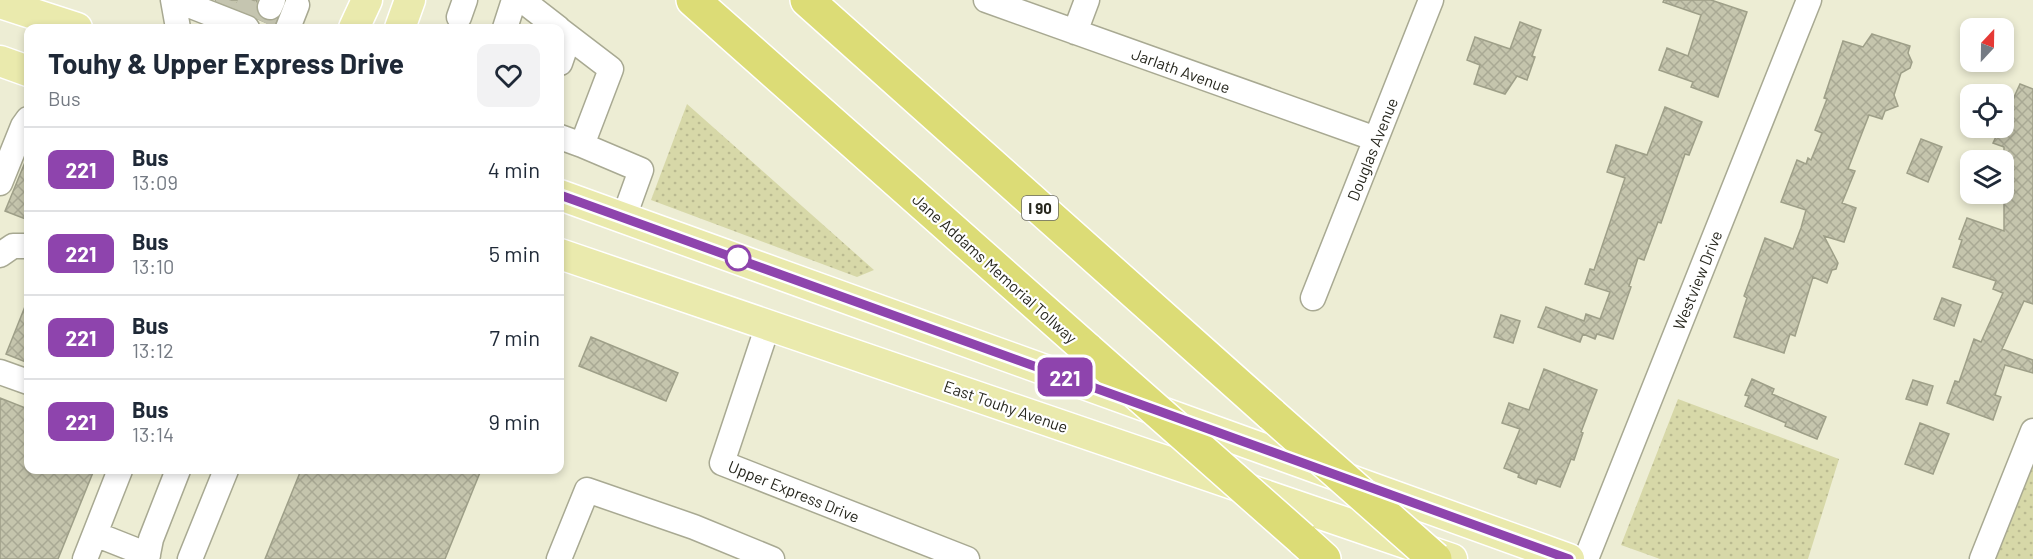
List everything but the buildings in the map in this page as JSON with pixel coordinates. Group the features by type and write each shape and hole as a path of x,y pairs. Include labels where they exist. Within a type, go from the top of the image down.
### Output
{"highway":[{"name":"Jane Addams Memorial Tollway","path":"693,0 1313,549"},
{"name":"I 90","path":"807,0 1435,559"}],"main road":[{"path":"356,24 367,0"},
{"path":"0,3 59,17"},
{"path":"0,61 24,70"},
{"path":"564,196 1569,559"},
{"name":"East Touhy Avenue","path":"564,255 1452,559"}],"street":[{"path":"506,24 514,0"},
{"path":"522,0 552,24"},
{"name":"Jarlath Avenue","path":"986,0 1376,139"},
{"path":"1075,32 1087,0"},
{"name":"Douglas Avenue","path":"1313,298 1431,0"},
{"name":"Westview Drive","path":"1586,559 1809,0"},
{"path":"190,24 237,9 277,24"},
{"path":"564,34 611,69 582,145"},
{"path":"0,183 24,125"},
{"path":"564,138 641,170 624,217"},
{"path":"0,255 13,246 24,246"},
{"name":"Upper Express Drive","path":"768,325 722,463 967,559"},
{"path":"0,372 24,381"},
{"path":"1982,559 2033,431"},
{"path":"85,559 118,474"},
{"path":"95,534 147,557 176,474"},
{"path":"190,559 224,474"},
{"path":"559,559 587,490 694,527 742,554 772,559"}],"green space":[{"path":"687,104 874,270 857,277 651,200"},
{"path":"1678,399 1839,459 1808,559 1660,559 1621,545"},
{"path":"2033,466 2033,559 1996,559"}],"tunnel":[{"path":"226,7 229,0"},
{"path":"245,14 251,0"},
{"path":"263,22 270,7"}],"bus line":[{"name":"221","path":"564,196 1569,559"}]}
